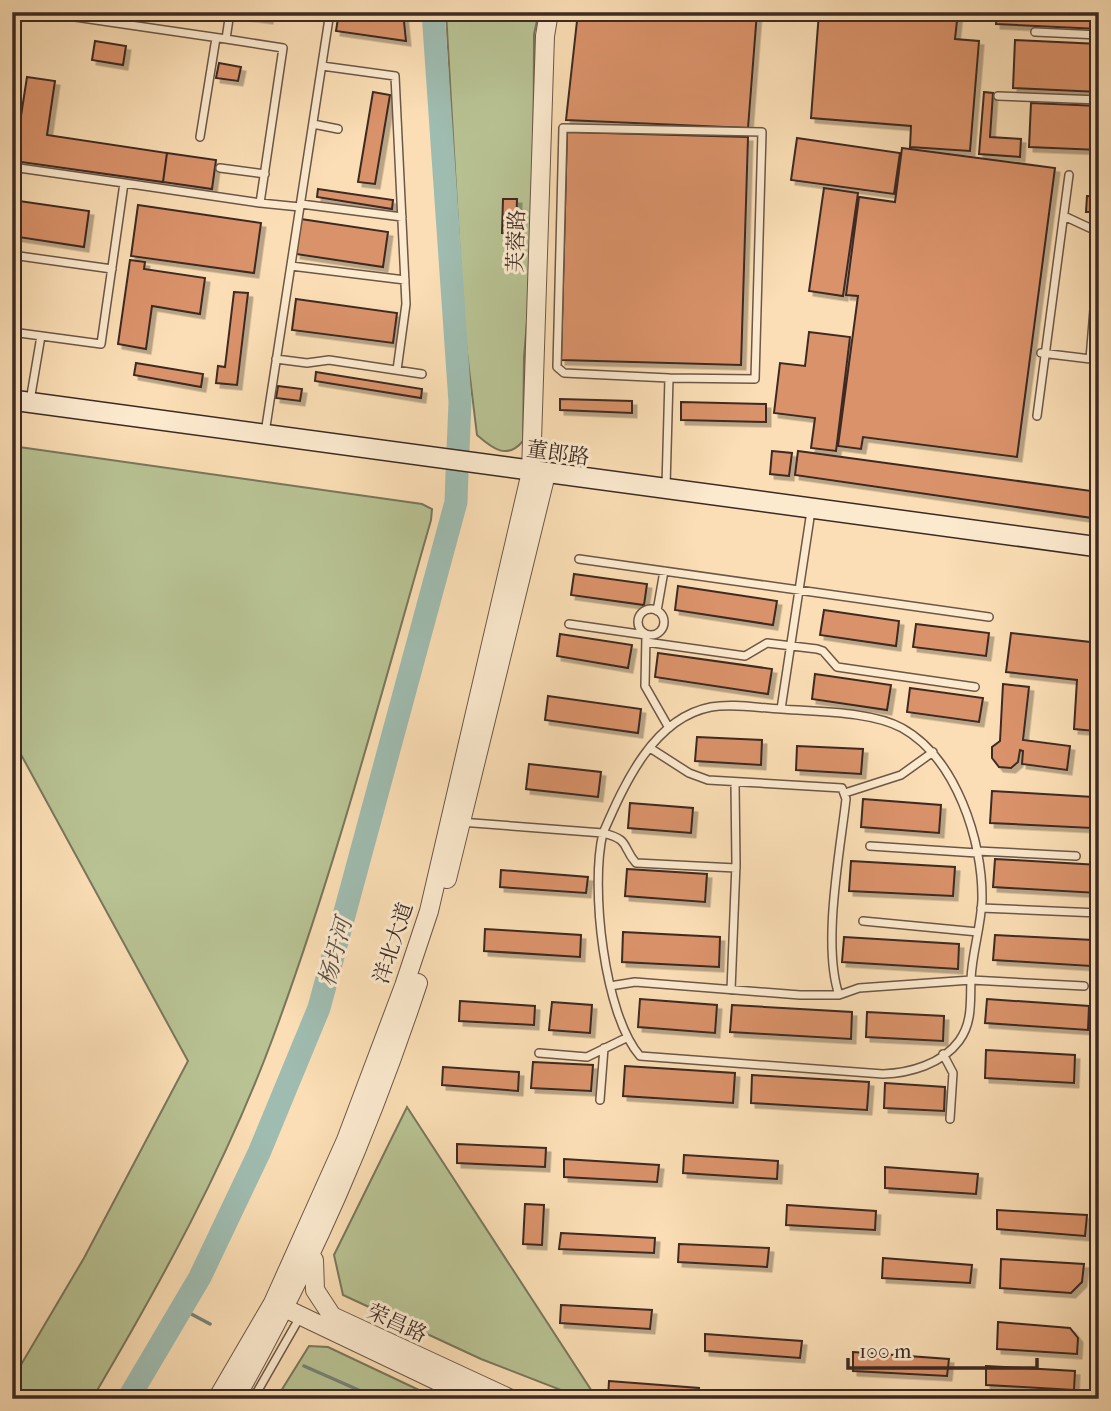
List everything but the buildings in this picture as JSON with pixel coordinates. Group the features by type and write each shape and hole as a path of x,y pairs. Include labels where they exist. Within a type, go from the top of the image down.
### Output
{"main road":[{"name":"董郎路","path":"21,401 1099,547"}],"street":[{"name":"芙蓉路","path":"539,473 545,36 549,12"},
{"name":"洋北大道","path":"235,1399 287,1309 315,1250 366,1130 424,965 539,473"},
{"name":"洋北大道","path":"217,1399 287,1309 386,1035 429,911 456,822"},
{"path":"315,1250 312,1275 315,1290 332,1316"},
{"name":"荣昌路","path":"287,1309 332,1316 511,1399"},
{"name":"荣昌路","path":"287,1309 475,1399"}],"lane":[{"path":"41,12 283,48 260,203"},
{"path":"226,39 230,12"},
{"path":"265,433 330,12"},
{"path":"1035,32 1099,35"},
{"path":"200,137 216,38"},
{"path":"322,66 395,76 406,304 397,370"},
{"path":"998,96 1099,100"},
{"path":"313,124 338,129"},
{"path":"563,128 762,132 755,379 669,378 564,373 557,368 563,128"},
{"path":"12,167 260,203 402,217"},
{"path":"220,168 265,174"},
{"path":"1037,416 1043,353 1069,175"},
{"path":"12,332 101,344 124,183"},
{"path":"1064,216 1093,229 1099,237"},
{"path":"1090,359 1099,248"},
{"path":"12,255 112,269"},
{"path":"291,266 405,280"},
{"path":"21,401 41,336"},
{"path":"1043,353 1099,360"},
{"path":"276,359 307,363 329,360 422,374"},
{"path":"666,490 669,378"},
{"path":"781,709 812,509"},
{"path":"579,559 989,617"},
{"path":"657,611 664,571"},
{"path":"646,638 663,627 664,619 657,611 646,611 640,616 638,625 646,638 645,687 669,727"},
{"path":"569,625 745,656 752,654 762,644 792,646 823,651 837,667 975,687"},
{"path":"714,706 781,709 877,720 900,727 933,752 948,771 977,852 981,908 971,980 973,998 965,1029 958,1043 906,1073 883,1074 646,1059 640,1056 626,1038 610,986 598,875 603,833 624,785 650,748 669,727 693,711 714,706"},
{"path":"650,748 689,774 708,780 836,786 845,793"},
{"path":"845,793 901,775 933,752"},
{"path":"731,990 736,868 735,783"},
{"path":"839,995 833,971 834,917 845,793"},
{"path":"456,822 603,833 620,837 627,844 636,863 736,868"},
{"path":"870,846 1076,856"},
{"path":"981,908 1099,914"},
{"path":"863,921 978,932"},
{"path":"610,986 635,982 839,995 859,988 971,980 1084,986"},
{"path":"539,1053 587,1057 626,1038"},
{"path":"600,1100 604,1047"},
{"path":"943,1054 952,1066 953,1073 950,1119"},
{"path":"253,1399 287,1309"}],"green space":[{"path":"446,12 539,12 534,34 533,251 524,357 523,441 517,447 506,451 494,448 477,435 464,328"},
{"path":"12,446 422,504 432,509 337,847 272,1040 234,1133 190,1224 92,1399 12,1399 12,1380 84,1258 188,1061 12,738"},
{"path":"407,1107 597,1399 584,1399 481,1359 343,1295 334,1255"},
{"path":"309,1346 328,1347 438,1399 276,1399"}],"waterway":[{"path":"433,12 460,402 458,451"},
{"name":"杨圩河","path":"128,1399 200,1277 259,1153 319,1008 456,502 457,473"},
{"path":"180,1308 210,1324"},
{"path":"304,1366 379,1399"}]}
